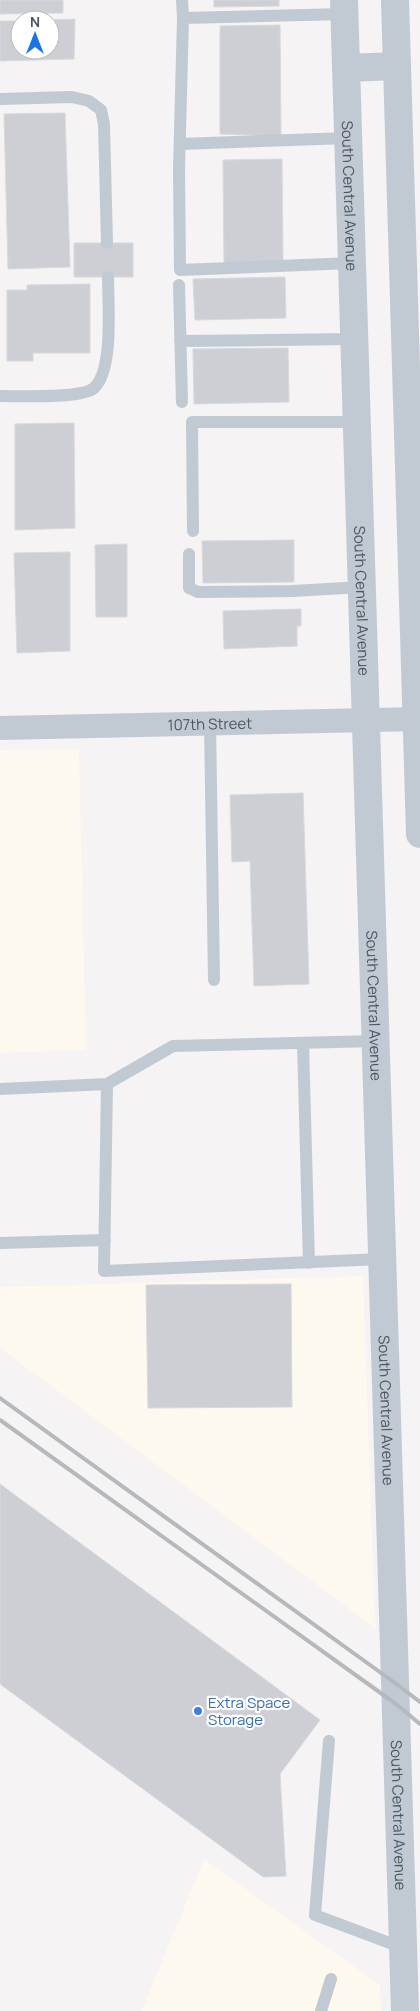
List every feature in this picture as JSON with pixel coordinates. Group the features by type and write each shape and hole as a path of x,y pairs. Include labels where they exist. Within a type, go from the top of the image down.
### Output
{"street":[{"path":"395,0 420,834"},
{"name":"South Central Avenue","path":"344,7 405,2011"},
{"path":"346,68 397,66"},
{"name":"107th Street","path":"0,728 418,719"}],"lane":[{"path":"182,0 180,270 352,263"},
{"path":"183,18 344,7"},
{"path":"0,99 72,97 89,101 101,110 104,124 107,243"},
{"path":"180,144 348,138"},
{"path":"0,396 76,395 94,389 104,375 108,355 108,277"},
{"path":"179,285 182,402"},
{"path":"180,341 354,339"},
{"path":"193,531 192,422 357,422"},
{"path":"190,554 189,588 198,592 293,591 362,587"},
{"path":"210,723 214,980"},
{"path":"0,1089 107,1084 173,1046 376,1041"},
{"path":"303,1043 309,1263"},
{"path":"107,1084 104,1271 382,1259"},
{"path":"0,1243 105,1240"},
{"path":"329,1741 315,1915 403,1948"},
{"path":"321,2011 331,1979"}],"shaded area":[{"path":"79,749 86,1050 0,1053 0,750"},
{"path":"363,1276 375,1628 0,1348 0,1287"},
{"path":"204,1859 380,1985 381,2011 142,2011"}],"building":[{"path":"0,0 63,0 63,13 60,13 60,10 10,10 10,14 0,14"},
{"path":"214,0 279,0 279,6 214,7"},
{"path":"75,19 74,59 60,59 60,20"},
{"path":"0,21 10,21 10,60 37,60 0,61"},
{"path":"280,25 281,136 220,134 220,26"},
{"path":"65,113 70,267 8,269 4,114"},
{"path":"282,159 283,262 224,263 223,160"},
{"path":"74,243 133,243 133,277 74,277"},
{"path":"285,277 286,318 195,320 193,279"},
{"path":"90,284 90,353 33,353 33,361 7,361 7,290 27,290 27,285"},
{"path":"288,348 289,402 194,404 193,349"},
{"path":"74,423 75,528 15,530 15,424"},
{"path":"294,540 294,582 203,583 202,541"},
{"path":"127,544 127,617 96,617 95,545"},
{"path":"70,552 70,651 17,653 14,553"},
{"path":"301,609 301,626 297,626 297,646 224,649 223,611"},
{"path":"303,793 309,984 254,986 250,861 232,862 230,795"},
{"path":"291,1284 292,1407 148,1408 146,1285"},
{"path":"0,1484 320,1720 280,1774 286,1876 263,1877 0,1684"}],"railway":[{"path":"0,1398 420,1702"},
{"path":"0,1420 396,1704 420,1724"}],"place":[{"name":"Extra Space Storage","path":"198,1711"}]}
